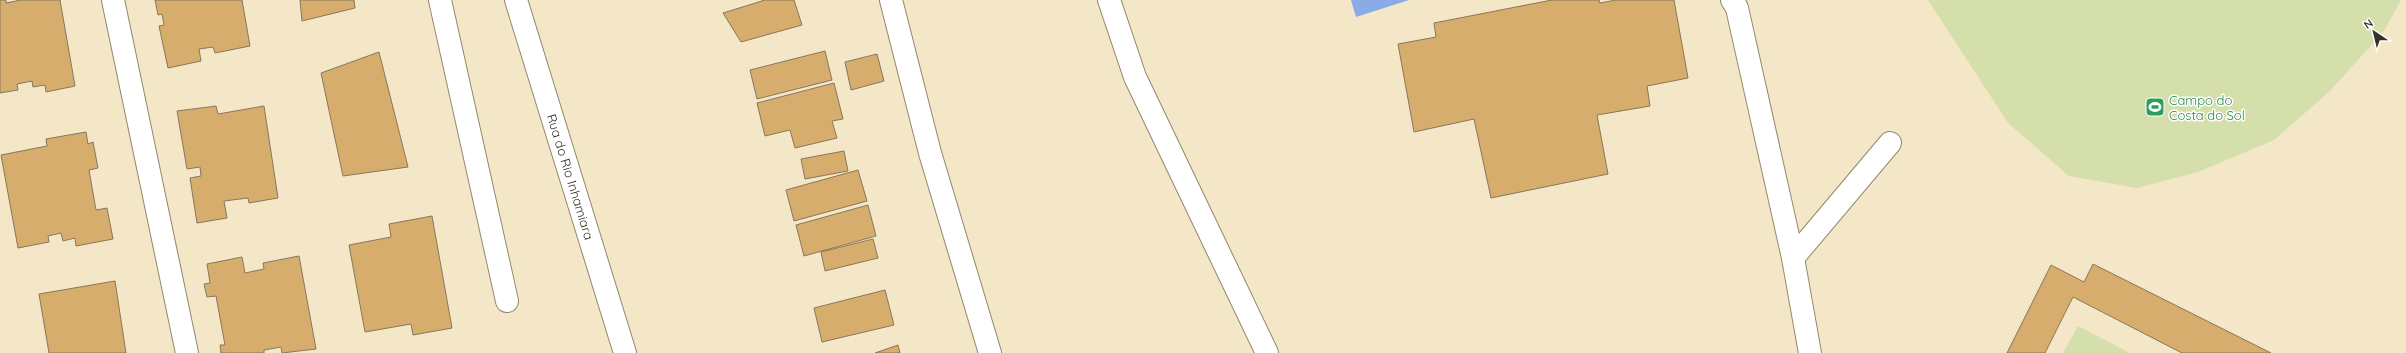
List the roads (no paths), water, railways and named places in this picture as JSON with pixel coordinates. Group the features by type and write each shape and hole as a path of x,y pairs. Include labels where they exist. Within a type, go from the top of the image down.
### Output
{"street":[{"path":"113,0 187,353"},
{"path":"440,0 507,301"},
{"name":"Rua do Rio Inhamiara","path":"516,0 625,353"},
{"path":"891,0 930,153 990,353"},
{"path":"1109,0 1135,77 1267,353"},
{"path":"1732,0 1736,8 1793,258 1810,353"},
{"path":"1793,258 1890,143"}],"water":[{"path":"1351,0 1409,0 1356,17"}],"place":[{"name":"Campo do Costa do Sol","path":"2155,107"}]}
